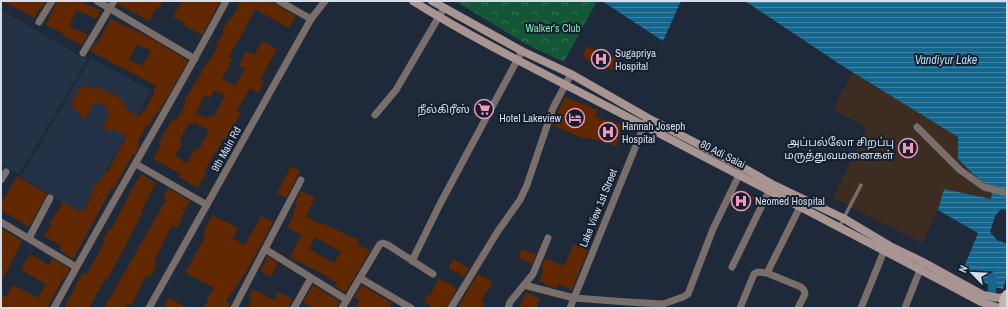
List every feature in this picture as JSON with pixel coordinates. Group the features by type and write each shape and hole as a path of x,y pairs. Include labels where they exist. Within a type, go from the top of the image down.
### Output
{"main road":[{"name":"80 Adi Salai","path":"413,1 517,60 646,121 802,203 843,218 887,249"},
{"name":"80 Adi Salai","path":"432,1 522,51 571,74 646,121"},
{"name":"80 Adi Salai","path":"802,203 838,228 887,249 1002,308"},
{"name":"80 Adi Salai","path":"982,298 1004,296"},
{"path":"1002,308 1004,296"}],"street":[{"path":"39,22 52,1"},
{"path":"97,1 195,59"},
{"path":"83,53 114,1"},
{"path":"54,308 114,199 136,164 195,59 226,1"},
{"path":"278,1 312,19"},
{"name":"9th Main Rd","path":"149,308 312,19 325,1"},
{"path":"375,115 396,90 444,8"},
{"path":"412,261 440,204 522,51"},
{"path":"451,308 498,231 520,200 527,185 553,108 571,74"},
{"name":"Lake View 1st Street","path":"570,308 646,121"},
{"path":"917,127 960,170 990,189 1007,193"},
{"path":"136,164 207,205"},
{"path":"524,285 574,298 627,305 662,306 683,297 688,294 713,229 741,171"},
{"path":"1,180 6,172"},
{"path":"234,308 301,180"},
{"path":"732,268 771,187"},
{"path":"29,238 50,198"},
{"path":"767,273 802,203"},
{"path":"1,222 76,267"},
{"path":"508,308 510,302 533,274 548,238"},
{"path":"342,308 380,244 388,244 433,274"},
{"path":"265,249 347,300"},
{"path":"861,308 887,249"},
{"path":"904,308 921,266"},
{"path":"740,308 754,274 758,272 767,273 801,287 805,294 798,308"},
{"path":"294,308 311,278"},
{"path":"360,278 411,308"}],"lane":[{"path":"838,228 861,185"}],"shaded area":[{"path":"1,10 87,60 19,174 1,164"},
{"path":"91,58 151,91 81,214 21,177"},
{"name":"அப்பல்லோ சிறப்பு மருத்துவமனைகள்","path":"853,72 958,137 958,159 993,186 991,200 944,189 938,210 922,243 833,198 867,127 833,109"}],"green space":[{"name":"Walker's Club","path":"455,1 597,1 564,62 526,44"}],"water":[{"path":"602,1 681,1 663,41"},
{"name":"Vandiyur Lake","path":"745,1 1007,1 1007,210 1001,209 995,216 990,232 997,240 1007,244 1007,275 1003,289 991,286 963,270 978,233 938,210 944,189 991,199 993,186 978,179 958,159 958,137 841,65"}],"building":[{"path":"3,1 46,1 42,8 40,7 35,18"},
{"path":"57,1 81,1 101,11 96,19 77,10 69,26 88,35 82,45 63,36 64,34 46,25"},
{"path":"119,1 163,1 158,10 156,8 149,21 118,4"},
{"path":"182,1 220,1 202,35 184,25 185,23 173,17"},
{"path":"241,1 270,1 296,16 289,28 255,9 229,57 233,59 222,79 235,86 245,68 239,65 246,51 254,55 262,41 277,49 260,80 264,82 259,93 250,88 237,111 241,113 215,152 204,172 206,174 198,188 179,177 180,174 153,159 161,145 159,143 164,133 173,119 176,121 186,103 184,101 218,46 216,45 224,32 222,31 229,18 231,19","holes":["214,90 225,96 213,117 210,115 208,119 196,113 205,95 210,98","194,122 209,130 198,150 195,148 187,163 175,156 182,143 179,142 189,123 193,125"]},
{"path":"111,19 149,37 188,61 158,113 157,112 148,127 146,126 137,143 140,145 135,155 133,154 114,188 112,187 73,259 60,251 62,246 44,236 63,202 80,212 80,210 83,212 92,195 90,194 97,182 99,183 105,172 107,173 126,136 113,129 112,132 102,127 110,114 106,112 108,108 97,102 96,104 94,103 85,119 79,116 81,113 76,111 77,109 70,106 82,85 87,88 89,86 95,89 97,86 123,100 121,103 126,106 125,109 139,117 142,111 144,112 156,86 90,51 96,42 97,43","holes":["137,44 151,51 142,66 129,60"]},
{"name":"Sugapriya Hospital","path":"587,46 620,60 615,71 582,57"},
{"name":"Hotel Lakeview","path":"565,97 598,110 595,117 622,125 616,146 586,137 585,139 552,125"},
{"path":"291,166 300,171 286,198 277,193"},
{"path":"141,174 156,183 142,210 143,211 136,226 107,280 105,279 89,308 64,308 83,272 87,274 105,241 103,240 109,229 111,230"},
{"path":"17,176 47,194 29,227 1,210 1,198 4,200"},
{"path":"168,188 190,201 182,216 183,217 177,228 172,225 154,262 157,264 150,277 146,276 131,305 128,304 126,308 104,308 166,200 163,199"},
{"path":"741,190 754,197 746,212 733,205"},
{"path":"301,191 315,198 306,216 359,240 357,244 370,251 345,293 335,286 337,283 323,274 290,258 301,235 287,228 294,214 293,213 297,204 295,203","holes":["315,237 341,252 334,263 309,249"]},
{"path":"212,215 238,228 233,239 245,245 261,216 273,222 245,274 226,301 230,304 228,308 202,308 208,301 206,300 214,288 185,273 206,235 203,234"},
{"path":"1,228 22,241 1,283"},
{"path":"574,244 588,250 572,290 559,284 557,288 552,287 539,281 544,269 541,268 545,259 549,259 564,266"},
{"path":"522,249 536,255 532,264 518,257"},
{"path":"30,254 49,265 52,258 70,269 64,279 63,278 47,308 1,308 1,294 6,297 13,285 38,298 46,284 21,270"},
{"path":"268,256 278,263 271,277 260,271"},
{"path":"453,259 469,268 464,277 448,268"},
{"path":"478,274 493,282 481,301 485,303 482,308 457,308"},
{"path":"439,278 457,288 446,308 434,308 424,302 428,294 430,296"},
{"path":"313,285 340,302 337,308 313,308 303,302"},
{"path":"362,285 392,303 389,308 355,308 360,300 354,297"},
{"path":"253,289 274,300 278,292 293,299 288,308 247,308 252,299 249,297"},
{"path":"526,292 540,299 536,308 519,308"},
{"path":"168,298 188,308 164,308"}],"waterway":[{"path":"992,276 992,308"}],"place":[{"name":"Sugapriya Hospital","path":"601,59"},
{"name":"நீல்கிரீஸ்","path":"484,109"},
{"name":"Hotel Lakeview","path":"575,118"},
{"name":"Hannah Joseph Hospital","path":"608,132"},
{"name":"அப்பல்லோ சிறப்பு மருத்துவமனைகள்","path":"908,148"},
{"name":"Neomed Hospital","path":"741,201"}]}
